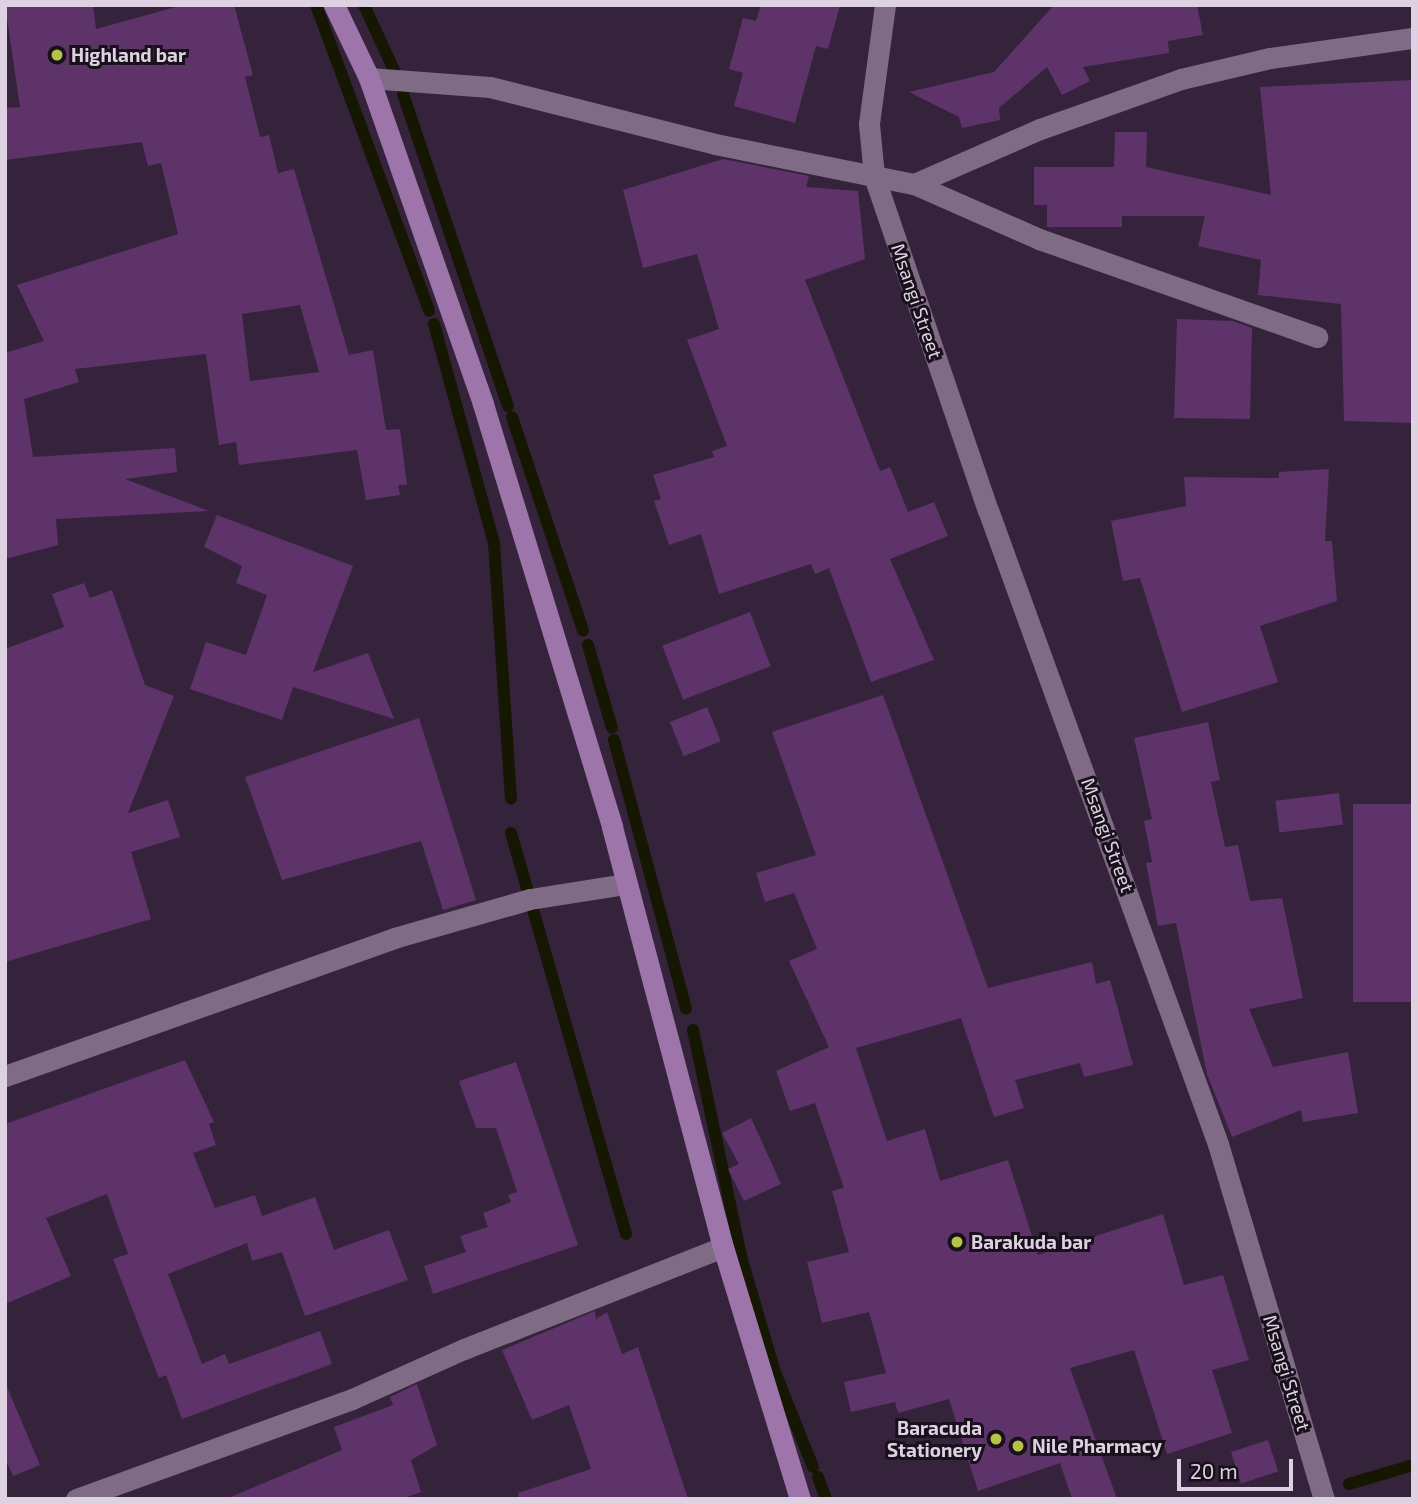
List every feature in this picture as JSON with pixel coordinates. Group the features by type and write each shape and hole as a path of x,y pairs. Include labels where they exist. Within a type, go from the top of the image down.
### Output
{"main road":[{"path":"334,5 369,78 483,404 626,884 723,1247 800,1499"}],"street":[{"name":"Msangi Street","path":"885,5 869,124 874,176 988,510 1218,1144 1324,1499"},
{"path":"914,184 1040,129 1181,79 1270,58 1413,38"},
{"path":"369,78 490,87 715,144 914,184 1039,239 1317,337"},
{"path":"5,1076 394,938 530,899 626,884"},
{"path":"76,1499 352,1399 464,1349 723,1247"}],"building":[{"path":"5,5 93,5 96,29 183,5 234,5 253,75 245,77 260,137 269,135 278,173 294,169 349,355 373,350 386,430 400,429 407,485 398,485 400,495 366,500 357,450 239,465 236,442 219,445 206,354 75,369 79,382 24,399 33,457 175,448 177,472 125,479 209,511 56,519 58,545 5,559 5,353 44,341 17,285 178,234 161,163 148,166 142,142 5,160 5,108 20,107","holes":["300,305 319,372 250,381 242,314"]},
{"path":"761,5 840,5 828,49 816,46 795,123 734,106 743,73 729,69 743,18 756,21"},
{"path":"1054,5 1197,5 1203,35 1168,41 1169,53 1083,67 1090,81 1062,95 1047,67 999,108 1000,120 962,128 959,117 909,92 994,72"},
{"path":"1413,80 1413,423 1344,421 1341,304 1258,295 1261,260 1198,246 1205,216 1122,216 1122,227 1047,227 1047,205 1034,205 1034,167 1114,167 1115,132 1147,132 1146,167 1271,195 1260,87"},
{"path":"723,159 809,176 806,187 858,191 865,259 805,280 880,471 890,467 908,512 934,502 948,536 890,559 934,660 871,682 829,568 815,574 811,564 719,594 701,534 669,545 654,501 661,499 653,475 714,457 712,451 727,446 687,340 719,329 697,254 643,268 623,190"},
{"path":"1177,319 1233,321 1252,328 1250,419 1174,418"},
{"path":"1329,469 1325,541 1332,541 1337,601 1260,626 1278,682 1182,712 1140,578 1123,581 1111,521 1186,506 1184,477 1279,478 1279,472"},
{"path":"217,515 353,566 313,672 368,653 394,719 293,687 282,720 190,689 206,642 246,655 267,595 236,583 242,566 204,547"},
{"path":"84,583 90,598 112,590 145,685 174,696 128,813 168,800 180,837 131,852 151,919 5,962 5,649 64,627 52,594"},
{"path":"750,612 771,666 683,700 662,646"},
{"path":"883,695 988,988 1092,962 1096,984 1110,980 1133,1065 1084,1077 1080,1063 1015,1080 1024,1108 994,1117 961,1018 856,1048 887,1141 925,1129 940,1181 1008,1160 1038,1255 1163,1214 1184,1285 1223,1275 1249,1360 1212,1370 1232,1433 1167,1454 1134,1350 1070,1368 1117,1499 1072,1499 1060,1463 978,1491 949,1399 898,1413 895,1402 851,1412 844,1382 886,1373 869,1312 822,1323 807,1262 849,1252 832,1191 844,1188 815,1103 790,1111 776,1071 829,1047 789,961 817,949 794,893 765,902 756,873 816,855 772,732"},
{"path":"707,707 721,741 684,756 670,722"},
{"path":"419,718 476,900 443,910 421,841 282,880 245,777"},
{"path":"1208,722 1220,780 1211,782 1225,847 1238,845 1250,901 1282,898 1303,998 1249,1009 1273,1067 1348,1052 1358,1113 1303,1122 1301,1110 1232,1137 1207,1074 1176,923 1158,926 1146,863 1152,862 1144,821 1152,819 1134,738"},
{"path":"1339,793 1343,825 1279,833 1275,801"},
{"path":"1353,804 1413,804 1413,1002 1353,1002"},
{"path":"185,1060 214,1122 209,1124 216,1145 193,1153 215,1208 255,1195 262,1216 315,1197 334,1250 389,1230 408,1280 305,1316 282,1252 252,1261 247,1243 168,1274 202,1364 225,1354 229,1364 320,1331 332,1364 182,1419 166,1375 159,1378 113,1259 128,1254 107,1194 46,1218 71,1276 5,1304 5,1124"},
{"path":"516,1062 578,1245 433,1294 424,1266 466,1252 460,1236 488,1227 483,1213 511,1202 508,1195 517,1192 496,1128 476,1128 459,1081"},
{"path":"751,1118 781,1184 744,1201 728,1169 739,1164 722,1133"},
{"path":"595,1311 596,1319 607,1312 622,1354 638,1347 688,1499 519,1499 518,1493 591,1469 569,1405 532,1420 502,1350"},
{"path":"5,1382 40,1465 13,1476 5,1458"},
{"path":"417,1384 437,1445 411,1460 421,1492 401,1499 226,1499 342,1450 334,1427 393,1405 390,1397"},
{"path":"1268,1440 1278,1471 1241,1483 1231,1452"}],"waterway":[{"path":"316,5 429,311"},
{"path":"364,5 399,81"},
{"path":"403,94 508,406"},
{"path":"434,324 494,543 511,798"},
{"path":"512,417 583,630"},
{"path":"588,645 612,728"},
{"path":"614,740 686,1008"},
{"path":"511,833 626,1234"},
{"path":"693,1030 742,1260 775,1372 813,1467"},
{"path":"1349,1484 1413,1465"},
{"path":"818,1477 826,1499"}],"place":[{"name":"Highland bar","path":"57,55"},
{"name":"Barakuda bar","path":"957,1242"},
{"name":"Baracuda Stationery","path":"996,1439"},
{"name":"Nile Pharmacy","path":"1018,1446"}]}
